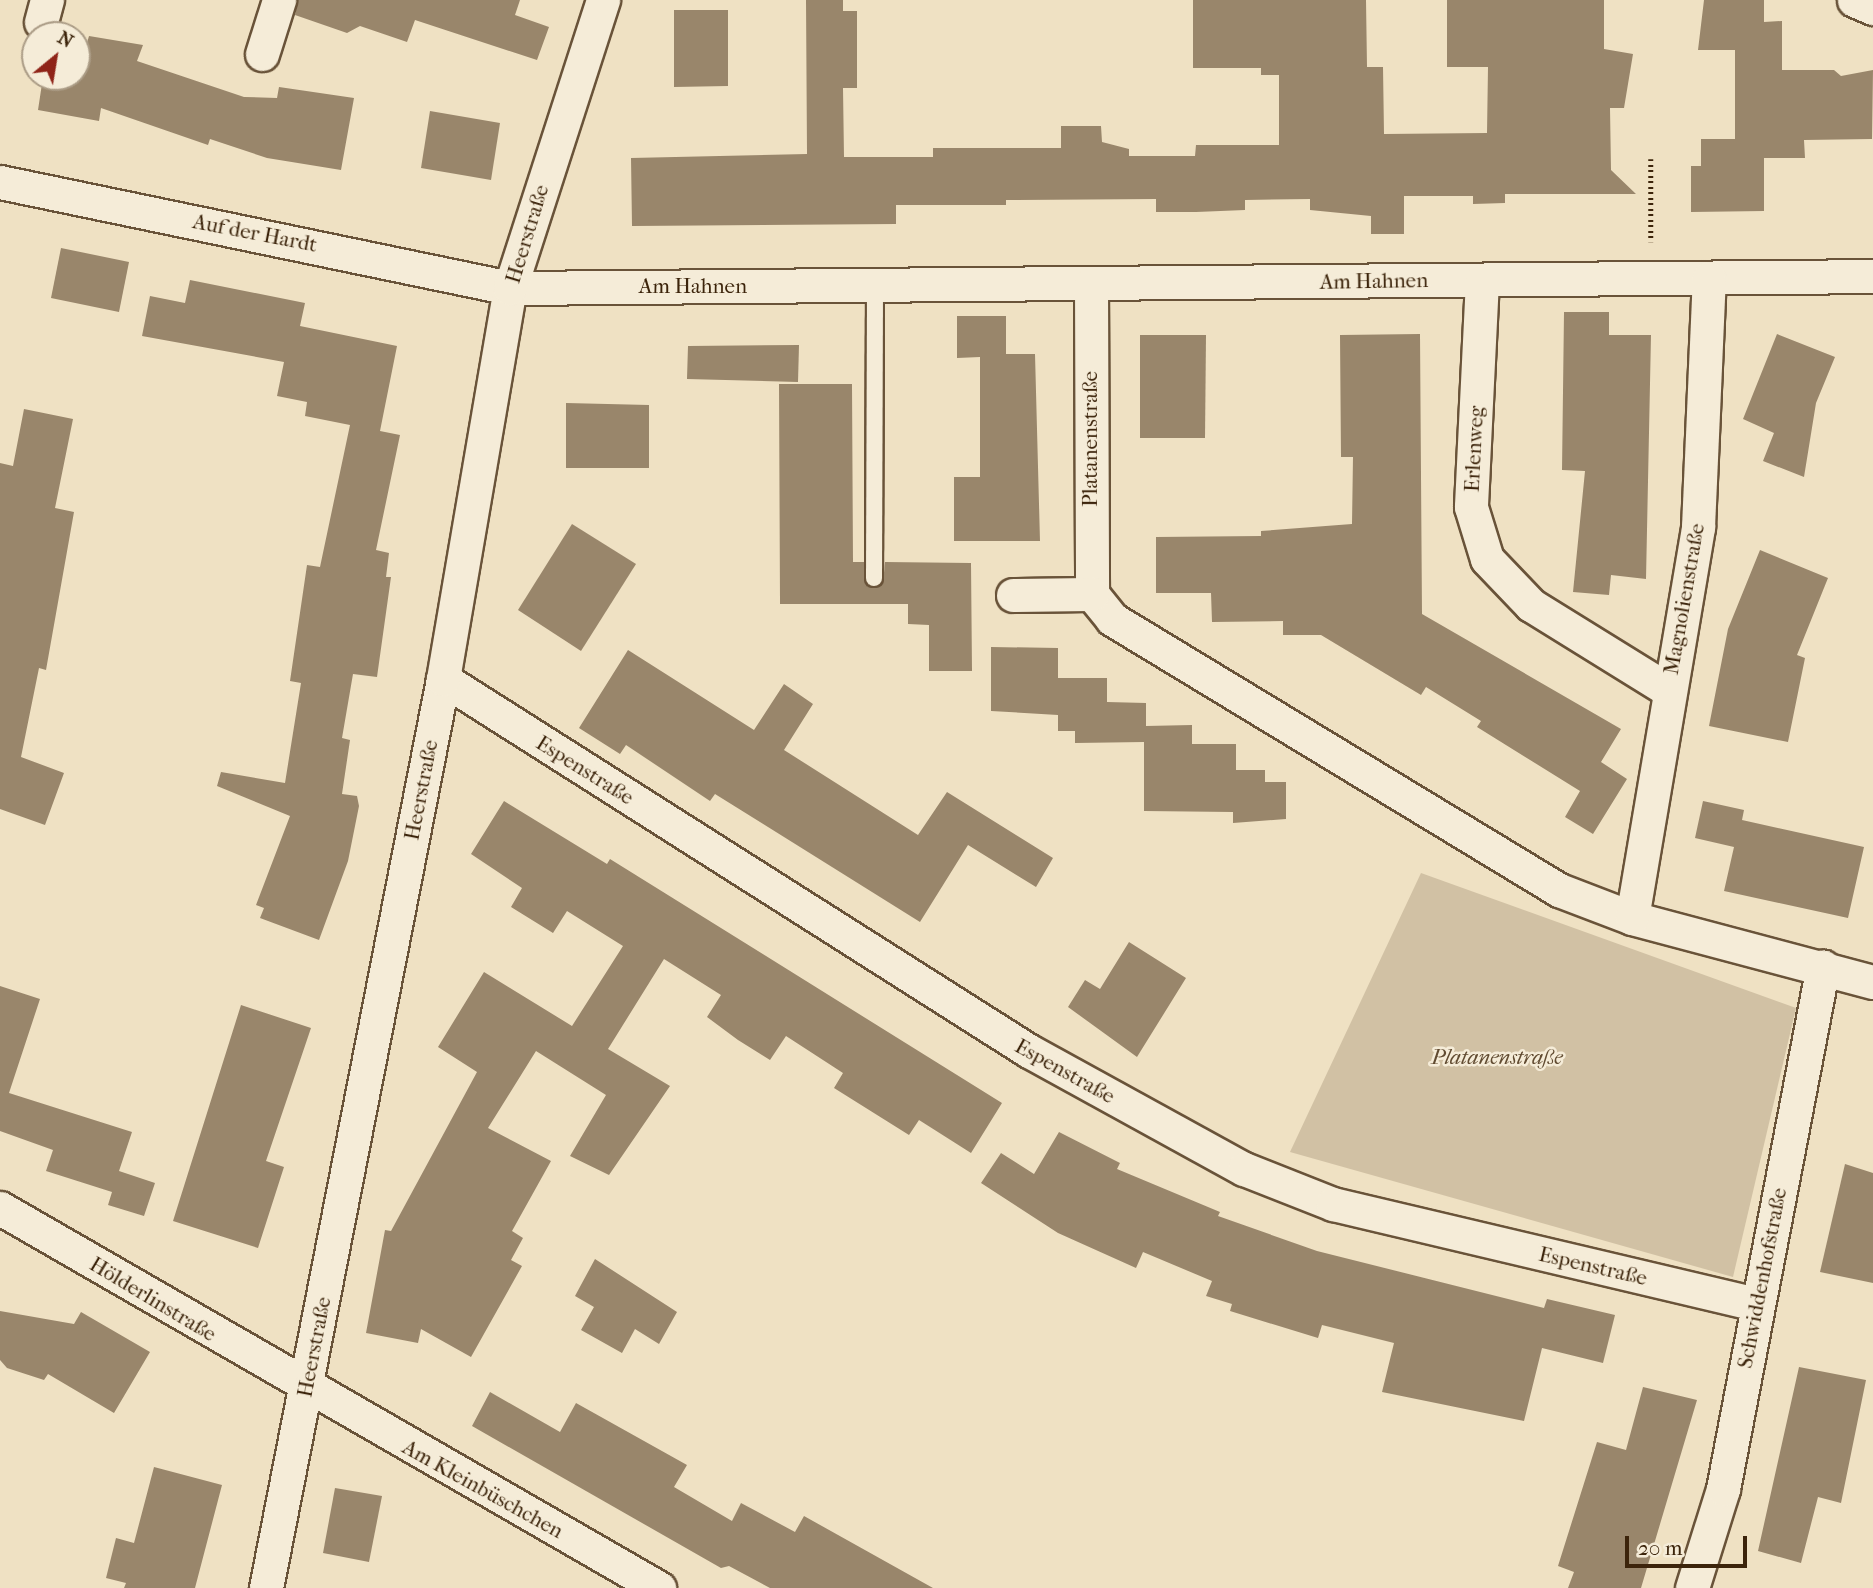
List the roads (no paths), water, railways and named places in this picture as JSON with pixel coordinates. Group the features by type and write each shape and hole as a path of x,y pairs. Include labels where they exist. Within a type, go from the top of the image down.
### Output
{"street":[{"path":"262,54 279,0"},
{"name":"Heerstraße","path":"266,1588 443,679 510,288 603,0"},
{"path":"1854,0 1873,8"},
{"name":"Auf der Hardt","path":"0,182 510,288"},
{"name":"Am Hahnen","path":"510,288 1873,276"},
{"name":"Magnolienstraße","path":"1632,918 1668,690 1698,527 1709,278"},
{"name":"Erlenweg","path":"1482,280 1471,506 1487,558 1531,605 1668,690"},
{"name":"Platanenstraße","path":"1091,284 1092,594"},
{"path":"1013,594 1092,594 1112,619 1559,890 1632,918 1822,966 1873,982"},
{"name":"Espenstraße","path":"443,679 1028,1051 1244,1169 1333,1204 1757,1304"},
{"name":"Schwiddenhofstraße","path":"1692,1588 1723,1489 1822,966"},
{"name":"Hölderlinstraße","path":"0,1208 306,1389"},
{"name":"Am Kleinbüschchen","path":"306,1389 659,1588"}],"lane":[{"path":"874,578 875,285"}]}
